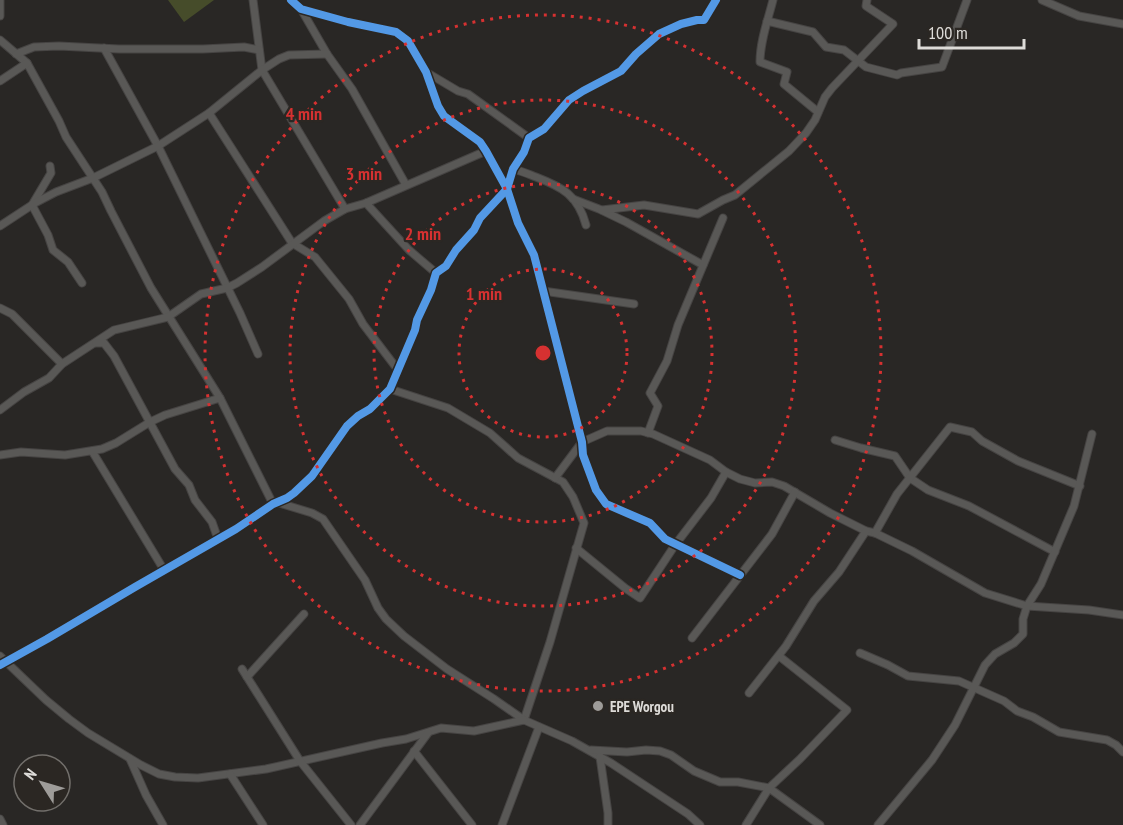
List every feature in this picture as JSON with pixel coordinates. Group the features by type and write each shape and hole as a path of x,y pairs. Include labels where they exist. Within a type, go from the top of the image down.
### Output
{"street":[{"path":"0,0 0,16"},
{"path":"253,0 262,70 345,209"},
{"path":"291,0 301,9 327,54 352,89 406,185"},
{"path":"3,663 218,539 303,486 347,426 370,409 390,388 436,273 446,266 456,250 474,230 480,218 507,189 513,169 524,152 529,138 544,129 569,100 621,71 659,34 681,24 704,20 716,0"},
{"path":"773,0 760,62 787,72 784,84 818,112"},
{"path":"602,210 644,205 698,214 743,190 789,151 815,120 825,97 832,88 893,24 866,6 867,0"},
{"path":"767,21 813,32 826,47 844,50 866,67 897,75 942,67 967,0"},
{"path":"1042,0 1079,16 1123,24"},
{"path":"301,9 396,32 408,41 426,72 444,116 480,142 507,189 521,232 534,255 582,442 583,455 596,490 606,504 650,524 665,539 675,545 740,575"},
{"path":"0,40 27,63 66,137 102,192 139,266 168,317 194,354 220,398 274,503 312,513 323,519 365,580 378,608 394,626 447,669 524,720 589,750 688,814 700,825"},
{"path":"16,54 34,47 59,46 193,49 244,47 260,50"},
{"path":"104,48 158,146 258,354"},
{"path":"0,226 56,192 93,178 158,146 209,112 279,59 289,55 327,54"},
{"path":"0,81 27,63"},
{"path":"426,72 458,91 468,94 529,138"},
{"path":"209,112 292,243 315,257 349,299 363,324 398,368"},
{"path":"0,410 24,392 49,378 62,364 114,330 168,317 201,294 227,288 262,267 324,220 345,209 366,203 486,151"},
{"path":"32,205 51,173 50,166"},
{"path":"513,169 548,181 567,192 586,225"},
{"path":"573,199 602,210 703,265"},
{"path":"366,203 409,250 436,273"},
{"path":"32,205 54,250 68,262 82,283"},
{"path":"648,432 658,406 650,393 668,361 678,325 723,218"},
{"path":"543,291 634,304"},
{"path":"0,308 12,314 62,364"},
{"path":"96,343 104,343 114,356 175,469 189,485 195,500 212,522 218,539"},
{"path":"390,388 447,408 490,433 518,458 563,482 573,497 584,523 550,642 524,720"},
{"path":"0,455 21,452 65,455 92,451 116,443 150,422 175,411 220,398"},
{"path":"875,533 897,494 950,427 972,432 982,441 1018,461 1080,486"},
{"path":"555,478 582,442 607,431 648,432 710,460 740,479 755,483 772,482 795,492 866,531 912,550 985,593 1027,606 1089,610 1123,615"},
{"path":"878,825 932,760 955,725 985,665 995,654 1014,643 1023,634 1023,620 1027,606 1041,584 1074,506 1092,434"},
{"path":"835,440 895,456 910,478 928,490 969,506 1055,552"},
{"path":"92,451 164,570"},
{"path":"576,548 640,598 675,545 711,498 726,472"},
{"path":"692,638 772,534 795,492"},
{"path":"749,693 779,656 814,601 839,572 866,531"},
{"path":"247,677 304,614"},
{"path":"860,653 908,676 959,681 1004,701 1017,711 1059,732 1107,740 1123,752"},
{"path":"0,656 3,663 69,719 130,759 159,774 175,777 198,778 266,769 406,739 441,728 474,731 524,720"},
{"path":"746,825 769,788 847,710 779,656"},
{"path":"242,669 300,761 351,825"},
{"path":"502,825 539,727"},
{"path":"360,825 429,732"},
{"path":"589,750 660,751 671,755 694,771 720,782 738,782 769,788 820,825"},
{"path":"414,751 472,825"},
{"path":"600,757 608,825"},
{"path":"130,759 146,795 164,825"},
{"path":"230,774 263,825"},
{"path":"0,819 3,825"}],"green space":[{"path":"168,0 214,0 184,22"}],"cycle path":[{"path":"291,0 301,9 396,32 408,41 426,72 444,116 480,142 507,189 518,223 534,255 582,442 583,455 596,490 606,504 650,523 665,539 740,575"},
{"path":"0,665 294,493 312,476 347,426 370,409 390,389 436,273 446,266 456,250 474,230 480,218 507,189 513,169 524,152 529,138 544,129 569,100 621,71 659,34 681,24 704,20 716,0"}],"place":[{"name":"EPE Worgou","path":"598,706"}]}
